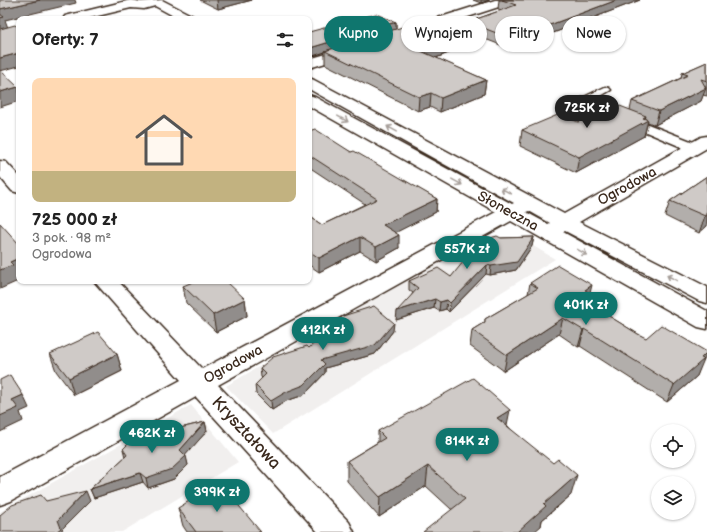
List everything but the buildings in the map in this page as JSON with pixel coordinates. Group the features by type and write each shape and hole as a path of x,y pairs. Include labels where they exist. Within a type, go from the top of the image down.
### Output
{"street":[{"path":"80,16 132,2 148,4 155,0 184,16"},
{"path":"393,37 507,0"},
{"path":"132,2 157,16"},
{"path":"312,63 347,52"},
{"name":"Słoneczna","path":"312,85 557,228 707,321"},
{"name":"Słoneczna","path":"312,102 521,208"},
{"name":"Ogrodowa","path":"557,228 701,144"},
{"path":"0,166 16,184"},
{"name":"Ogrodowa","path":"0,492 198,382 483,227 521,208"},
{"name":"Słoneczna","path":"557,228 707,296"},
{"name":"Kryształowa","path":"108,284 338,532"}],"lane":[{"path":"605,90 586,100 598,108 701,144"}],"shaded area":[{"path":"482,236 493,242 525,241 555,259 273,434 226,386"},
{"path":"191,405 238,462 122,532 0,532 0,512"}]}
